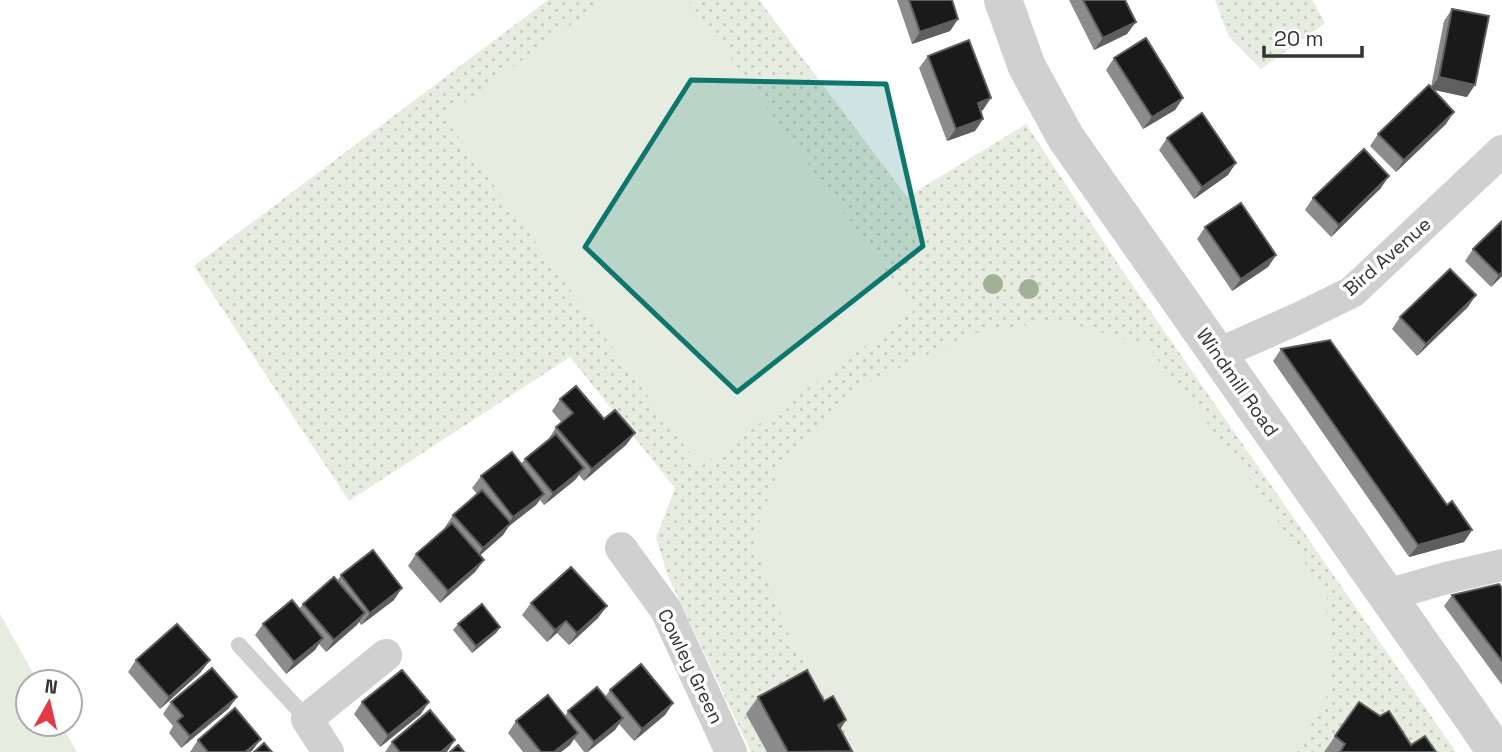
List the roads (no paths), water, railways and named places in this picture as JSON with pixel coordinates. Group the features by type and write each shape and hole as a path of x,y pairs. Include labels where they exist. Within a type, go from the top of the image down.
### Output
{"street":[{"name":"Windmill Road","path":"1003,0 1027,67 1066,138 1496,752"},
{"name":"Bird Avenue","path":"1218,354 1352,292 1502,151"},
{"name":"Cowley Green","path":"621,548 666,610 731,752"},
{"path":"1387,595 1502,565"},
{"path":"328,752 307,719 386,654"}],"lane":[{"path":"239,645 307,719"}]}
